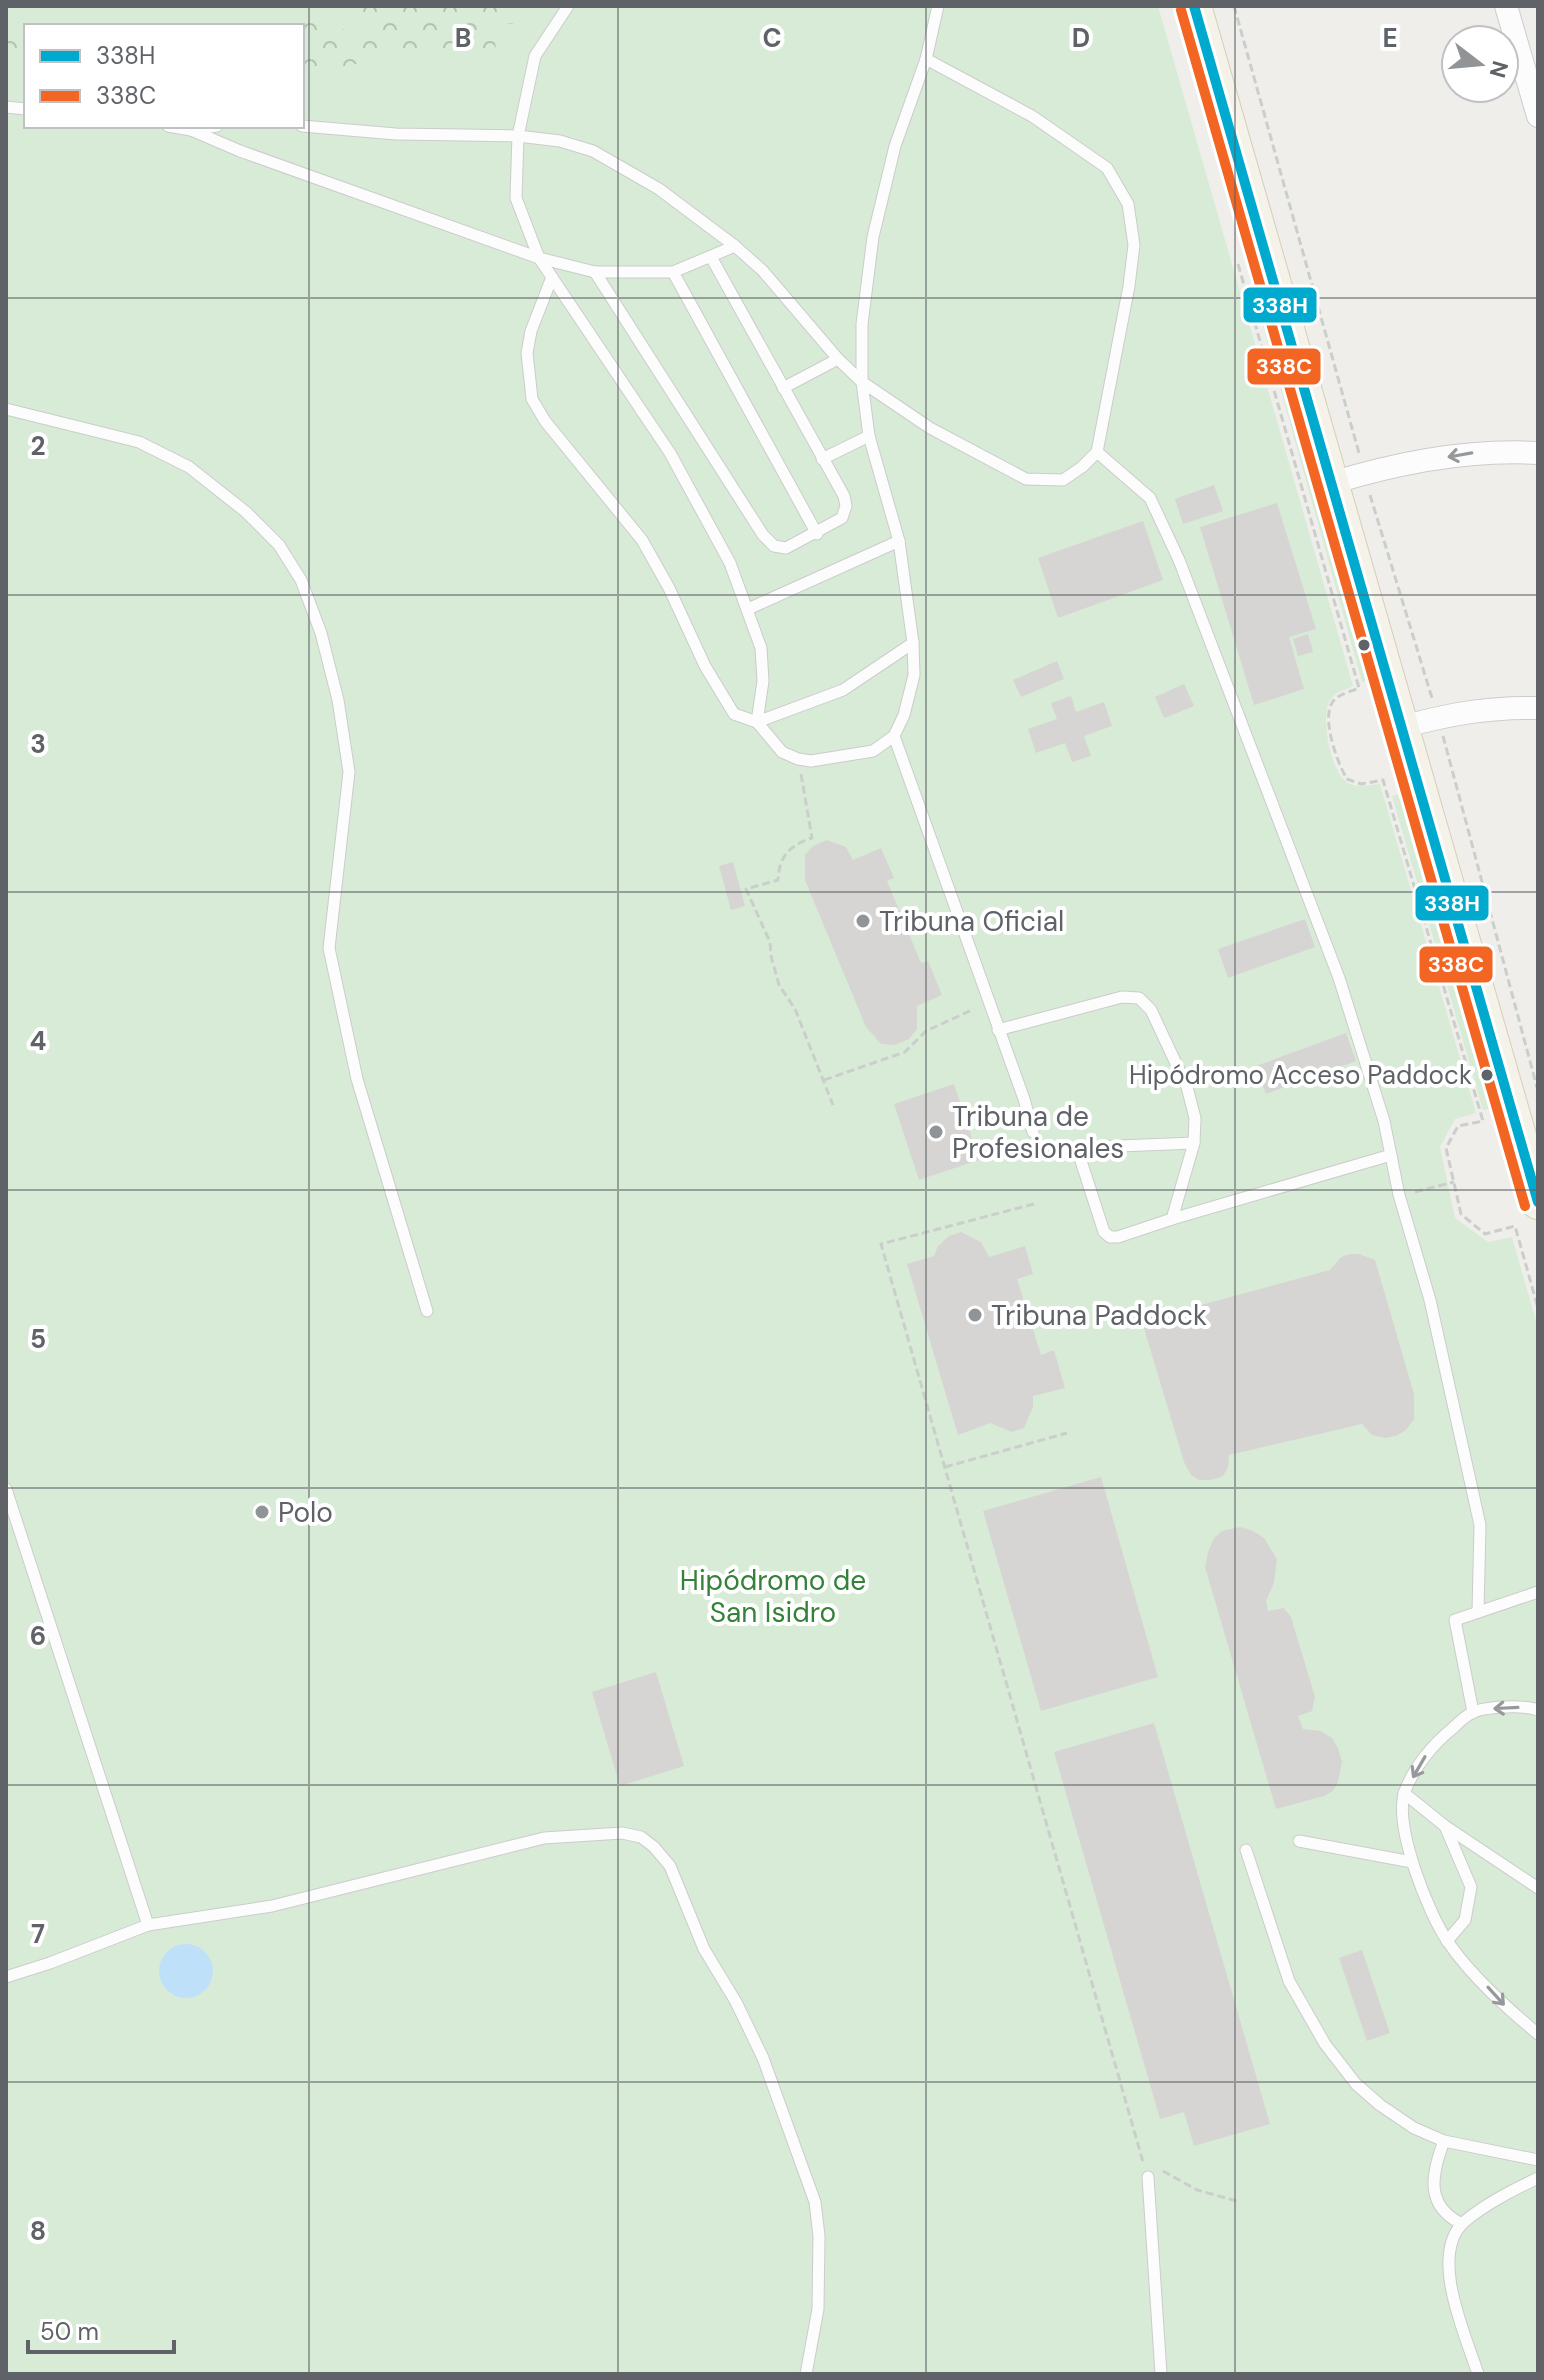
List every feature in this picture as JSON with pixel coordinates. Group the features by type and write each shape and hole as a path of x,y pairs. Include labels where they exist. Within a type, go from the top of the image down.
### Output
{"main road":[{"path":"1194,6 1402,727 1532,1156 1538,1202"}],"street":[{"path":"1506,6 1538,116"},
{"path":"1332,483 1364,473 1478,452 1538,453"},
{"path":"1402,727 1495,707 1538,708"}],"lane":[{"path":"568,6 535,56 518,136 516,198 539,258 670,453 730,563 761,648 763,681 757,722"},
{"path":"552,277 531,331 527,353 532,399 545,421 642,540 669,588 705,666 734,714 757,722 782,752 798,759 811,761 873,751 894,736 904,715 914,675 913,643 899,541 869,436 862,382 862,324 873,237 895,146 926,59 938,6"},
{"path":"304,126 396,134 518,136 560,141 593,151 659,189 735,246 763,271 838,359 862,382 930,428 1026,479 1063,480 1097,452 1129,286 1134,245 1128,204 1107,168 1032,116 926,59"},
{"path":"180,128 539,258 595,272 673,272 735,246"},
{"path":"191,130 204,128"},
{"path":"595,272 763,535 774,546 786,548 842,518 846,506 844,496 711,257"},
{"path":"673,272 817,534"},
{"path":"783,388 838,359"},
{"path":"6,409 139,442 189,467 246,512 279,545 301,580 325,646 338,700 349,772 329,948 357,1079 427,1311"},
{"path":"822,459 869,436"},
{"path":"1097,452 1150,498 1179,560 1339,978 1374,1086 1399,1195 1430,1300 1480,1525 1478,1612"},
{"path":"748,609 899,541"},
{"path":"757,722 843,690 913,643"},
{"path":"894,736 1024,1099 1033,1132"},
{"path":"998,1030 1122,997 1139,998 1151,1010 1187,1087 1195,1118 1194,1143 1172,1219"},
{"path":"1194,1143 1093,1147 1085,1152 1081,1161 1104,1232 1110,1237 1118,1237 1391,1155"},
{"path":"6,1489 148,1925"},
{"path":"1473,1712 1455,1620 1538,1592"},
{"path":"1538,1710 1531,1707 1473,1712 1433,1745 1404,1793 1405,1829 1412,1862 1447,1941 1504,2006 1538,2034"},
{"path":"1404,1793 1445,1826 1538,1888"},
{"path":"1445,1826 1471,1887 1465,1920 1447,1941"},
{"path":"6,1977 148,1925 272,1906 544,1838 622,1833 641,1837 670,1866 704,1949 736,2002 756,2044 815,2202 819,2236 818,2309 806,2374"},
{"path":"1299,1841 1412,1862"},
{"path":"1246,1850 1289,1981 1325,2044 1356,2084 1414,2128 1444,2141 1538,2160"},
{"path":"1444,2141 1434,2176 1438,2206 1447,2217 1462,2224"},
{"path":"1146,2173 1161,2374"},
{"path":"1478,2374 1454,2297 1448,2264 1452,2242 1462,2224 1538,2178"}],"path":[{"path":"1234,6 1364,473 1438,717 1538,1091"},
{"path":"1238,264 1359,688 1335,698 1327,721 1347,779 1361,784 1383,780 1483,1121 1458,1126 1446,1148 1461,1214 1485,1234 1515,1226 1538,1308"},
{"path":"798,759 812,838 797,842 785,854 780,863 778,880 746,889 770,942 779,985 795,1009 833,1105"},
{"path":"823,1080 905,1052 926,1031 988,1003"},
{"path":"1399,1195 1454,1182"},
{"path":"1034,1204 881,1244 1146,2173 1159,2165 1164,2172 1197,2190 1237,2201"},
{"path":"945,1467 1067,1433"}],"green space":[{"name":"Hipódromo de San Isidro","path":"6,6 1158,6 1353,686 1335,695 1328,707 1327,730 1332,756 1336,768 1348,783 1359,786 1380,784 1476,1113 1455,1119 1440,1147 1455,1218 1488,1242 1512,1237 1538,1328 1538,2374 6,2374"},
{"path":"361,6 522,6 514,24 496,22 492,27 496,47 486,58 472,58 460,49 422,55 410,46 330,73 304,88 304,24 274,24 302,12 334,15 354,38 362,30"},
{"path":"1174,6 1181,6 1368,681 1362,682"},
{"path":"6,18 33,18 40,24 24,24 24,73 6,72"},
{"path":"1402,793 1493,1108 1483,1110 1392,796"}],"water":[{"path":"186,1944 205,1952 213,1971 205,1990 186,1998 167,1990 159,1971 167,1952"}],"building":[{"path":"1214,485 1223,511 1183,524 1175,499"},
{"path":"1277,503 1316,629 1289,637 1304,689 1254,705 1200,527"},
{"path":"1143,521 1163,580 1058,618 1038,558"},
{"path":"1308,634 1313,652 1298,656 1293,639"},
{"path":"1057,661 1064,679 1021,697 1013,680"},
{"path":"1184,684 1194,706 1164,718 1155,697"},
{"path":"1071,696 1076,712 1104,702 1112,726 1084,736 1091,756 1072,762 1065,743 1036,753 1028,729 1057,719 1051,703"},
{"name":"Tribuna Oficial","path":"827,840 846,847 853,860 881,848 894,878 887,881 921,963 928,961 942,995 917,1006 917,1029 909,1039 894,1045 881,1044 866,1027 805,880 805,855 813,846"},
{"path":"733,862 745,906 731,910 719,866"},
{"path":"1305,919 1315,947 1228,978 1218,949"},
{"path":"1346,1033 1356,1061 1266,1094 1256,1066"},
{"name":"Tribuna de Profesionales","path":"954,1084 979,1160 919,1180 894,1104"},
{"name":"Tribuna Paddock","path":"961,1232 981,1242 989,1257 1025,1246 1033,1274 1017,1279 1041,1355 1054,1350 1065,1388 1033,1396 1033,1407 1024,1428 1012,1432 990,1423 958,1435 907,1264 934,1256 938,1246 949,1236"},
{"path":"1350,1254 1375,1260 1414,1394 1414,1419 1406,1430 1396,1436 1385,1438 1372,1435 1362,1424 1229,1455 1223,1476 1211,1480 1199,1480 1191,1475 1184,1462 1143,1325 1144,1319 1162,1306 1179,1311 1330,1270 1341,1257"},
{"path":"1101,1477 1158,1677 1041,1711 983,1511"},
{"path":"1240,1527 1264,1538 1277,1559 1274,1583 1266,1601 1268,1611 1284,1608 1291,1617 1315,1697 1312,1711 1298,1716 1303,1729 1321,1731 1332,1738 1342,1762 1333,1791 1276,1809 1205,1567 1214,1538 1222,1531"},
{"path":"656,1672 684,1766 620,1786 592,1692"},
{"path":"1154,1723 1270,2124 1194,2146 1184,2112 1160,2119 1054,1752"},
{"path":"1362,1950 1390,2033 1367,2041 1339,1958"}],"transit line":[{"name":"338H","path":"1194,6 1538,1202"},
{"name":"338C","path":"1181,10 1525,1206"}],"place":[{"name":"Tribuna Oficial","path":"863,921"},
{"name":"Hipódromo Acceso Paddock","path":"1487,1075"},
{"name":"Tribuna de Profesionales","path":"936,1132"},
{"name":"Tribuna Paddock","path":"975,1315"},
{"name":"Polo","path":"262,1512"}]}
